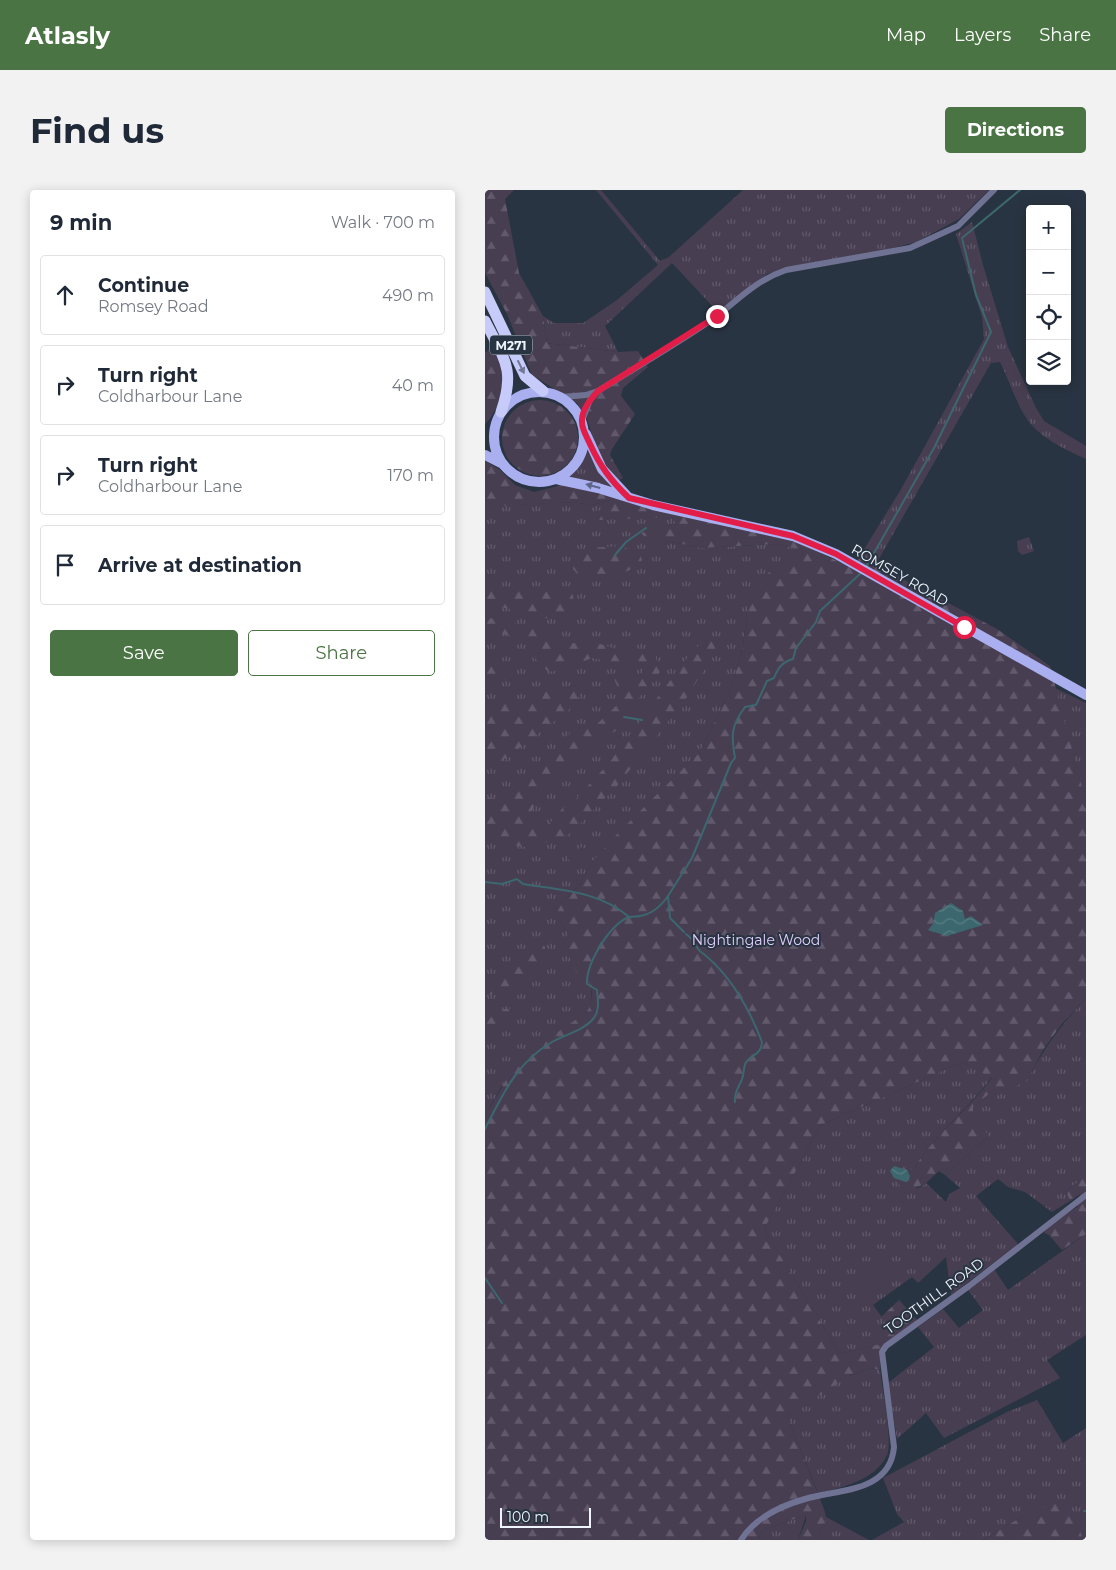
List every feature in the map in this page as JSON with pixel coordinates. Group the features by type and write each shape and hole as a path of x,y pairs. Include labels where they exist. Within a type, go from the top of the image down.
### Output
{"highway":[{"name":"M271","path":"485,292 525,376 543,392"},
{"name":"M271","path":"485,321 506,361 509,372 509,386 499,416"}],"main road":[{"path":"485,430 519,396 543,392 561,397 573,407 602,470 629,498"},
{"path":"499,416 493,438 502,464"},
{"path":"485,455 527,481 541,482 556,479 576,463 583,448 583,426"},
{"name":"ROMSEY ROAD","path":"556,479 793,536 836,554 1086,695"}],"street":[{"path":"561,397 586,395 598,391 701,327 756,283 770,276 787,270 910,248 958,226 994,190"},
{"path":"583,426 590,400 598,391"},
{"name":"TOOTHILL ROAD","path":"741,1540 752,1525 782,1508 804,1499 858,1489 873,1482 882,1474 893,1457 894,1447 882,1352 886,1346 962,1291 1086,1195"}],"green space":[{"path":"485,190 514,190 505,199 519,273 543,316 547,343 618,352 638,351 648,367 623,388 621,396 635,414 610,455 623,478 617,481 599,457 587,419 577,403 532,375 507,314 485,273"},
{"path":"596,190 601,190 660,261 669,257 743,190 989,190 959,219 916,242 881,251 787,268 767,274 717,311 672,263 605,326 618,352 547,343 543,316 554,323 583,323 617,300 658,265"},
{"path":"972,222 1008,347 1036,408 1044,421 1086,446 1086,459 1060,447 1030,423 1021,410 1000,362 991,363 876,564 860,556 900,491 984,339 982,317 956,234"},
{"path":"494,346 503,369 504,386 497,407 485,424 485,353"},
{"path":"540,400 554,403 567,411 575,424 578,438 575,452 567,465 554,473 540,476 526,473 513,465 505,452 502,438 505,424 513,411 526,403"},
{"path":"587,447 591,458 611,487 566,476 579,463"},
{"name":"Nightingale Wood","path":"485,461 499,469 515,485 534,492 562,485 791,539 852,568 860,556 997,629 1050,666 1086,802 1086,998 1061,1025 1043,1050 1027,1081 994,1097 990,1093 973,1107 973,1116 989,1136 945,1175 939,1171 926,1183 907,1192 887,1173 890,1166 897,1163 913,1170 921,1157 992,1078 962,1062 821,1125 764,1229 840,1354 880,1344 892,1331 881,1317 899,1300 917,1320 881,1350 880,1370 871,1368 851,1375 787,1416 826,1517 818,1540 798,1540 806,1521 806,1515 763,1530 758,1540 485,1540 485,1116 510,1073 528,1052 586,1013 589,1009 592,1000 591,987 587,978 581,980 568,954 568,933 559,919 558,911 562,903 578,887 593,861 620,831 700,752 732,686 743,646 747,612 753,593 765,576 778,564 802,557 803,550 775,544 702,548 667,541 649,541 641,533 676,524 673,517 599,520 594,511 613,508 612,500 592,505 573,502 497,506 485,511 488,482 485,480"},
{"path":"485,480 488,482 487,506 573,502 592,505 612,500 614,508 649,517 673,517 676,524 642,533 649,541 667,541 702,548 775,544 803,550 802,557 747,612 743,646 732,686 700,752 593,861 578,887 562,903 559,919 568,933 568,954 591,984 592,1005 586,1013 501,1087 485,1116"},
{"path":"1029,537 1034,551 1022,555 1018,551 1017,541"},
{"path":"621,546 640,554 642,560 636,566 621,573 579,576 573,569 572,554 588,548"},
{"path":"485,578 496,585 508,588 554,587 564,589 573,595 574,606 569,616 558,619 544,618 485,603"},
{"path":"485,617 531,627 568,643 597,643 629,653 637,651 655,655 660,672 632,706 628,716 617,730 568,764 553,782 533,808 528,820 537,827 548,825 562,809 573,802 608,764 693,650 708,639 713,641 716,650 687,697 617,786 571,833 560,839 526,847 511,845 485,837 485,797 505,801 511,798 545,763 572,731 595,726 616,706 619,690 614,679 642,673 642,664 610,662 592,658 549,672 535,660 537,650 525,637 485,632"},
{"path":"485,662 511,673 511,679 485,681"},
{"path":"579,683 582,684 583,689 574,705 563,715 500,762 485,765 485,709"},
{"path":"1055,688 1086,703 1086,802"},
{"path":"581,847 586,849 575,866 573,866 567,857"},
{"path":"540,942 545,947 545,961 540,970 527,980 485,996 485,980 505,968 532,945"},
{"path":"1086,998 1086,1176 1066,1191 1070,1201 1052,1212 1025,1192 1008,1187 998,1179 976,1196 1018,1244 951,1295 946,1257 918,1283 912,1277 873,1305 892,1331 880,1344 840,1354 764,1229 821,1125 962,1062 992,1077 931,1145 913,1170 917,1189 926,1183 946,1202 949,1194 960,1188 945,1175 988,1137 973,1116 973,1107 990,1093 1027,1081 1053,1037"},
{"path":"515,1008 518,1011 516,1016 485,1039 485,1021 505,1009"},
{"path":"1086,1176 1086,1234 1062,1250 1049,1235 1044,1233 1046,1227 1077,1207 1080,1194 1070,1201 1066,1191"},
{"path":"1086,1234 1086,1335 1047,1360 1060,1378 944,1438 926,1413 897,1439 888,1383 934,1347 918,1327 943,1309 959,1328 983,1310 968,1290 994,1269 1008,1290"},
{"path":"882,1255 893,1270 865,1292 854,1277"},
{"path":"871,1368 880,1370 889,1438 887,1455 875,1471 857,1482 818,1493 787,1416 844,1378"},
{"path":"1037,1400 1063,1443 1086,1428 1086,1540 1079,1531 1071,1512 1060,1502 1018,1519 983,1540 872,1540 904,1522 897,1514 883,1478 1007,1412"},
{"path":"1056,1502 1061,1502 1071,1511 1085,1540 983,1540 1018,1519"},
{"path":"806,1515 798,1540 758,1540 763,1530"},
{"path":"826,1517 869,1540 818,1540"}],"water":[{"path":"951,903 963,911 965,919 971,916 983,925 947,936 928,930 933,924 935,913"},
{"path":"894,1166 907,1170 910,1176 909,1180 906,1182 894,1178 890,1171"}],"waterway":[{"path":"866,567 934,448 991,332 976,295 962,238 1020,190"},
{"path":"615,555 626,542 646,528"},
{"path":"684,932 670,918 668,896 692,858 731,763 735,758 733,731 737,720 745,707 756,705 767,681 774,678 781,666 793,659 796,648 816,622 820,611 861,573"},
{"path":"624,717 642,720"},
{"path":"485,882 502,884 517,879 523,884 579,893 605,902 629,917"},
{"path":"485,1129 512,1080 529,1059 552,1042 589,1023 595,1016 598,1005 597,990 587,984 588,976 590,966 607,936 621,921 653,911 668,896"},
{"path":"686,934 729,980 751,1017 762,1042 759,1051 745,1064 743,1077 735,1095 735,1102"},
{"path":"485,1278 502,1303"}],"route":[{"path":"717,316 598,391 590,400 581,421 602,470 629,498 793,536 836,554 964,627"}]}
